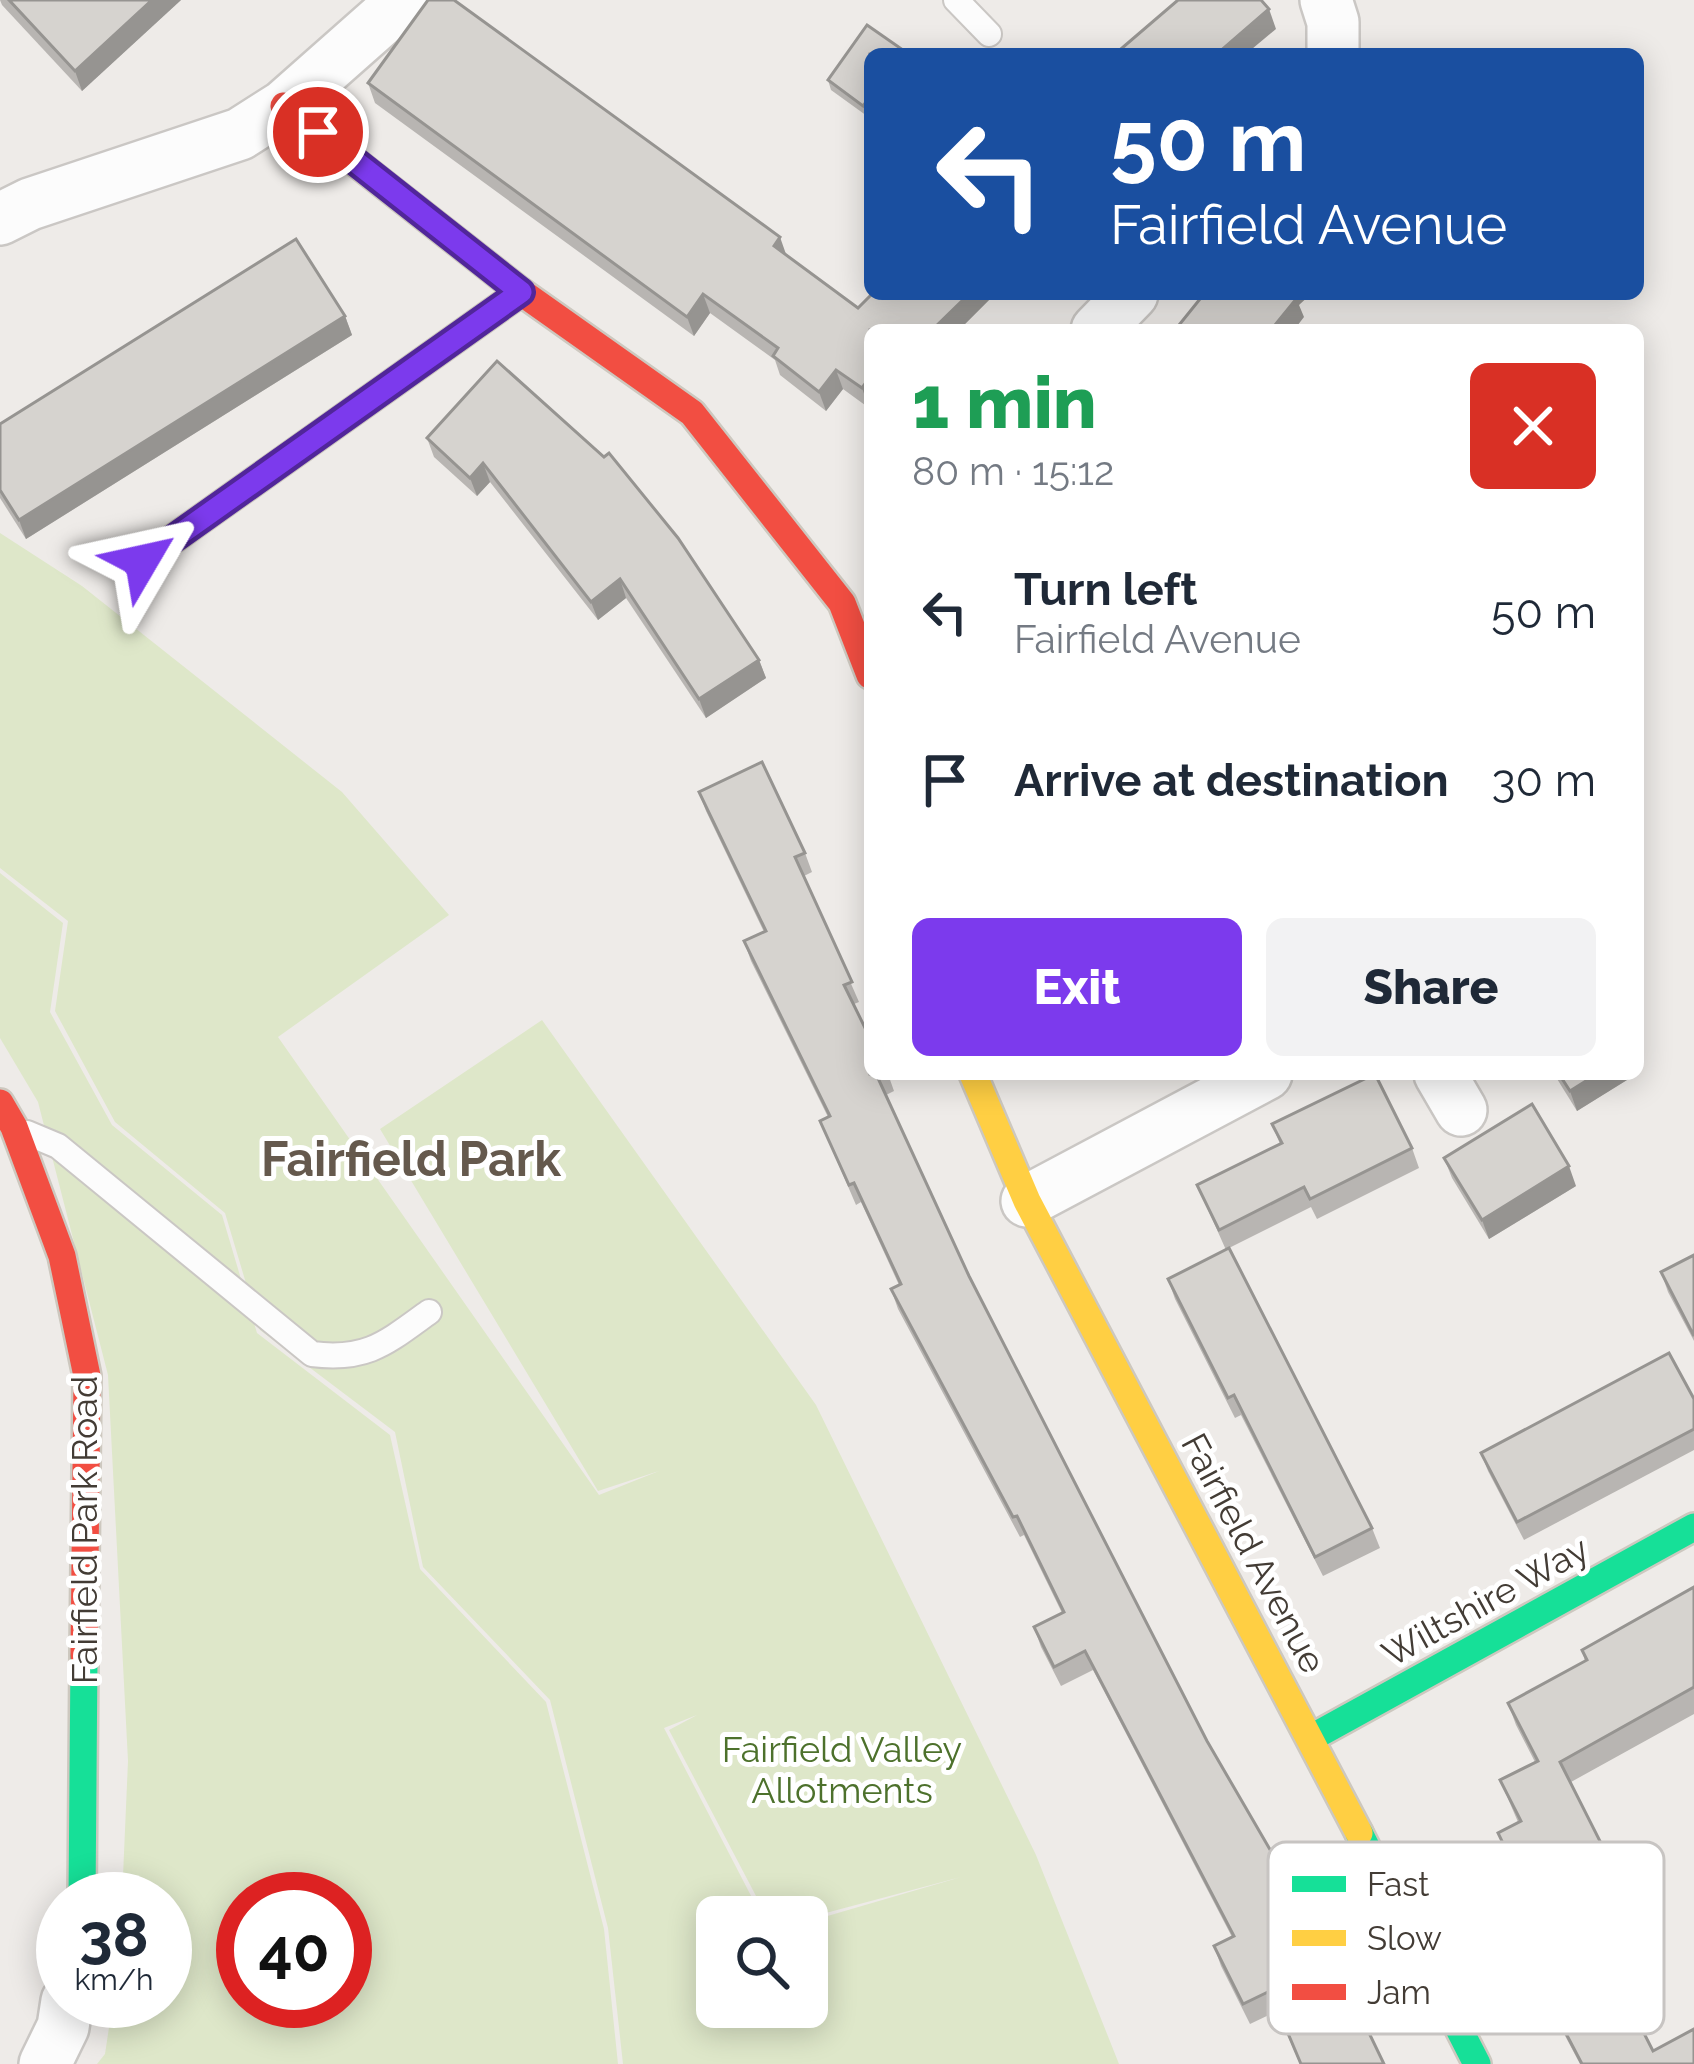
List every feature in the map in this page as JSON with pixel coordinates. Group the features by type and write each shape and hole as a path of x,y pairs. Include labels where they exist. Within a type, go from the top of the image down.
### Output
{"street":[{"path":"0,219 30,204 240,134 284,106 404,0"},
{"path":"1326,0 1334,22 1333,48"},
{"path":"284,106 521,292 692,412 856,596 864,641"},
{"path":"142,561 521,292"},
{"path":"1103,324 1126,300"},
{"name":"Fairfield Avenue","path":"976,1080 1027,1202 1364,1842"},
{"path":"1027,1202 1255,1080"},
{"name":"Fairfield Park Road","path":"7,1115 62,1256 87,1376 82,1872"},
{"name":"Wiltshire Way","path":"1311,1738 1694,1527"},
{"path":"45,2064 63,2028"},
{"name":"Fairfield Avenue","path":"1462,2034 1477,2064"}],"lane":[{"path":"956,0 988,34"},
{"path":"7,1115 58,1146 312,1354 343,1358 376,1350 429,1312"}],"green space":[{"name":"Fairfield Valley Allotments","path":"0,533 82,586 342,792 449,915 278,1037 599,1495 659,1471 598,1491 380,1129 542,1020 816,1405 1036,1855 1119,2064 623,2064 608,1928 550,1700 423,1567 395,1432 260,1330 225,1213 115,1122 55,1011 68,921 0,868","holes":["697,1715 669,1730 756,1896 828,1896 828,1912 961,1877 828,1916 828,2028 696,2028 696,1896 751,1896 664,1728"]},
{"path":"0,873 63,923 50,1012 112,1125 222,1215 257,1333 390,1435 420,1569 546,1702 604,1929 618,2064 97,2064 105,2054 109,2028 192,2028 192,1872 123,1872 128,1761 108,1375 38,1102 0,1038"}],"building":[{"path":"9,0 152,0 75,71"},
{"path":"428,0 454,0 780,237 774,246 858,308 866,300 963,300 938,324 864,324 864,385 836,370 819,392 773,356 778,348 703,294 687,317 368,83"},
{"path":"1178,0 1261,0 1269,9 1224,48 1122,48"},
{"path":"867,25 900,48 864,48 863,106 828,80"},
{"path":"296,239 345,316 19,520 0,490 0,424"},
{"path":"1199,300 1295,300 1276,324 1180,324"},
{"path":"497,361 604,457 609,453 678,538 759,660 699,699 620,579 591,602 483,463 470,478 427,438"},
{"path":"762,762 805,853 795,857 852,982 844,985 864,1026 864,1080 879,1080 969,1276 1207,1741 1268,1846 1268,1992 1243,2004 1214,1946 1234,1936 1085,1651 1054,1667 1034,1627 1064,1612 1017,1516 1013,1517 891,1289 901,1284 854,1183 849,1185 820,1121 830,1116 744,941 766,931 699,792"},
{"path":"1363,1080 1378,1080 1412,1148 1310,1199 1304,1187 1219,1230 1197,1185 1282,1143 1272,1124"},
{"path":"1563,1080 1587,1080 1570,1091"},
{"path":"1532,1104 1569,1166 1482,1220 1444,1158"},
{"path":"1229,1248 1372,1528 1315,1557 1234,1395 1228,1398 1168,1279"},
{"path":"1694,1255 1694,1336 1661,1272"},
{"path":"1669,1353 1694,1399 1694,1429 1517,1522 1481,1453"},
{"path":"1694,1587 1694,1687 1560,1762 1600,1842 1502,1842 1498,1833 1521,1821 1500,1780 1538,1761 1508,1703 1587,1660 1582,1650"},
{"path":"1694,2029 1694,2064 1582,2064 1566,2034 1644,2034 1653,2051"},
{"path":"1288,2034 1370,2034 1384,2064 1301,2064"}],"traffic: fast":[{"path":"1311,1738 1694,1527"},
{"path":"82,1872 84,1656"},
{"path":"1359,1833 1364,1842"},
{"path":"1462,2034 1477,2064"}],"traffic: slow":[{"path":"142,561 521,292"},
{"path":"976,1080 1027,1201 1359,1833"}],"traffic: jam":[{"path":"284,106 521,292 692,413 842,603 864,660"},
{"path":"0,1103 14,1127 62,1256 87,1376 84,1656"}],"district":[{"name":"Fairfield Park","path":"411,1159"}],"route":[{"path":"142,561 521,292 318,132"}]}
